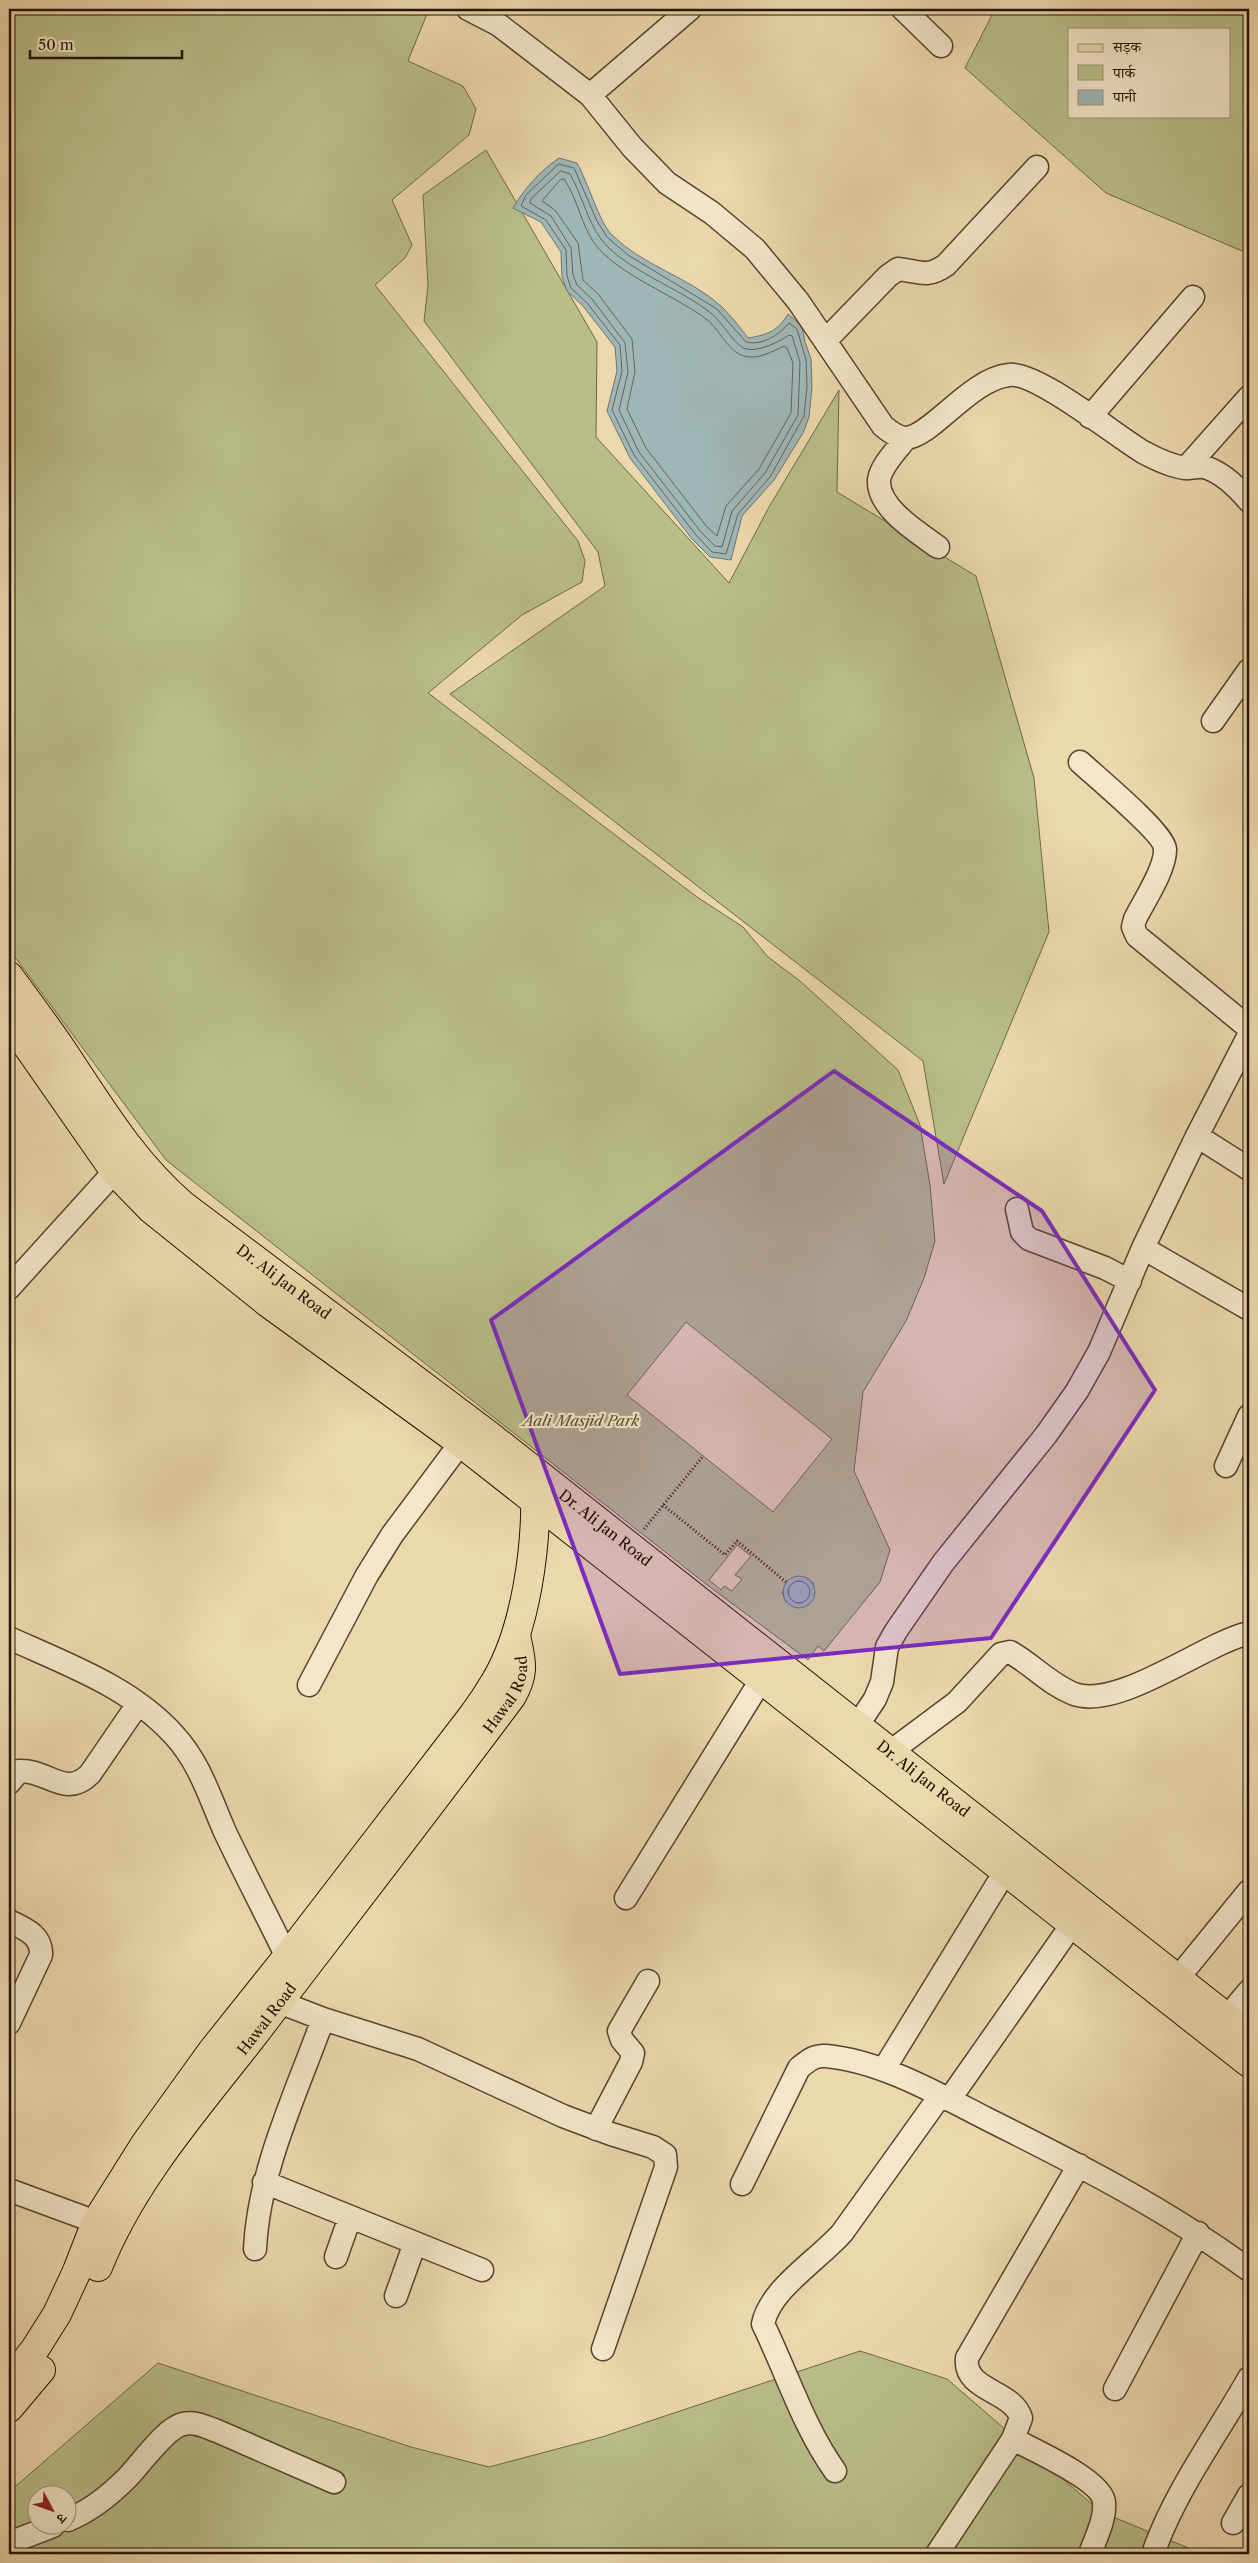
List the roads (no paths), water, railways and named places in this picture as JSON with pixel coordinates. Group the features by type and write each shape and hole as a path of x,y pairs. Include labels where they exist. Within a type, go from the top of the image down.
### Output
{"main road":[{"name":"Dr. Ali Jan Road","path":"9,976 57,1042 123,1163 151,1209 233,1276 467,1433 535,1472 629,1547 670,1593 761,1680 1178,1978 1249,2035"},
{"name":"Dr. Ali Jan Road","path":"9,1020 123,1163"},
{"name":"Dr. Ali Jan Road","path":"467,1433 536,1502 670,1593 857,1726 890,1752 1012,1860 1073,1923 1249,2064"},
{"name":"Hawal Road","path":"9,2408 36,2378 75,2320 112,2234 128,2206 269,1996 287,1957 473,1715 497,1680 516,1635 532,1550 536,1502 535,1472"},
{"name":"Hawal Road","path":"9,2382 34,2349 56,2314 77,2271 96,2222 145,2144 212,2050 269,1996 418,1822 512,1696 521,1680 523,1669 516,1635"}],"street":[{"path":"468,9 499,25 590,96 632,147 667,183 712,213 755,250 798,301 883,426 894,434 906,438"},
{"path":"590,96 690,9"},
{"path":"903,9 941,46"},
{"path":"825,341 898,269 921,274 934,274 946,265 1037,167"},
{"path":"1090,417 1193,297"},
{"path":"938,547 908,526 892,509 882,494 879,480 884,468 906,438 920,433 985,381 1010,374 1034,380 1143,452 1165,463 1186,468 1203,466 1220,474 1249,501"},
{"path":"1186,468 1249,397"},
{"path":"1213,721 1249,670"},
{"path":"1080,762 1160,837 1165,847 1164,860 1135,919 1133,927 1137,936 1249,1028"},
{"path":"857,1726 878,1691 887,1647 896,1631 943,1563 1078,1391 1099,1352 1144,1248 1197,1136 1249,1035"},
{"path":"1197,1136 1249,1169"},
{"path":"9,1288 123,1163"},
{"path":"1017,1209 1022,1232 1029,1239 1105,1268 1130,1281"},
{"path":"1144,1248 1249,1309"},
{"path":"1226,1466 1249,1416"},
{"path":"309,1685 367,1575 392,1535 467,1433"},
{"path":"890,1752 958,1702 1001,1654 1010,1652 1050,1682 1076,1695 1101,1695 1136,1685 1249,1632"},
{"path":"9,1638 101,1681 138,1704 174,1735 201,1772 225,1831 287,1957"},
{"path":"626,1898 761,1680"},
{"path":"9,1783 19,1771 30,1771 70,1786 80,1784 90,1774 138,1704"},
{"path":"884,2069 1012,1860"},
{"path":"1178,1978 1249,1891"},
{"path":"9,1921 35,1936 42,1945 41,1955 9,2023"},
{"path":"835,2471 821,2452 802,2414 763,2324 765,2314 780,2292 826,2252 842,2233 945,2098 1073,1923"},
{"path":"596,2128 631,2062 633,2053 622,2040 619,2031 648,1981"},
{"path":"1227,2017 1249,1991"},
{"path":"269,1996 323,2019 418,2049 596,2128 653,2147 665,2155 666,2166 603,2349"},
{"path":"255,2249 257,2217 264,2182 323,2019"},
{"path":"742,2184 799,2068 811,2058 825,2056 884,2069 1079,2165 1198,2233 1249,2270"},
{"path":"937,2554 1013,2440 1019,2426 1019,2412 1014,2405 977,2382 966,2367 966,2358 1079,2165"},
{"path":"264,2182 482,2270"},
{"path":"9,2190 96,2222"},
{"path":"336,2257 350,2217"},
{"path":"1115,2389 1198,2233"},
{"path":"396,2296 415,2243"},
{"path":"1152,2554 1174,2508 1249,2378"},
{"path":"78,2514 103,2500 127,2478 168,2434 182,2424 198,2424 210,2428 334,2482"},
{"path":"1013,2440 1086,2480 1099,2490 1104,2501 1103,2516 1090,2554"},
{"path":"1233,2522 1249,2495"},
{"path":"9,2543 28,2536"}],"water":[{"path":"559,158 577,163 598,212 612,235 638,255 708,296 725,310 748,338 761,335 776,328 788,314 802,326 811,359 812,387 809,417 803,433 774,480 742,516 731,560 710,557 692,539 630,458 607,411 617,371 615,347 583,306 567,291 562,277 561,252 541,222 513,208 533,181"},
{"path":"799,1576 811,1580 815,1592 811,1604 799,1608 787,1604 783,1592 787,1580"}],"park label":[{"name":"Aali Masjid Park","path":"581,1420"}]}
